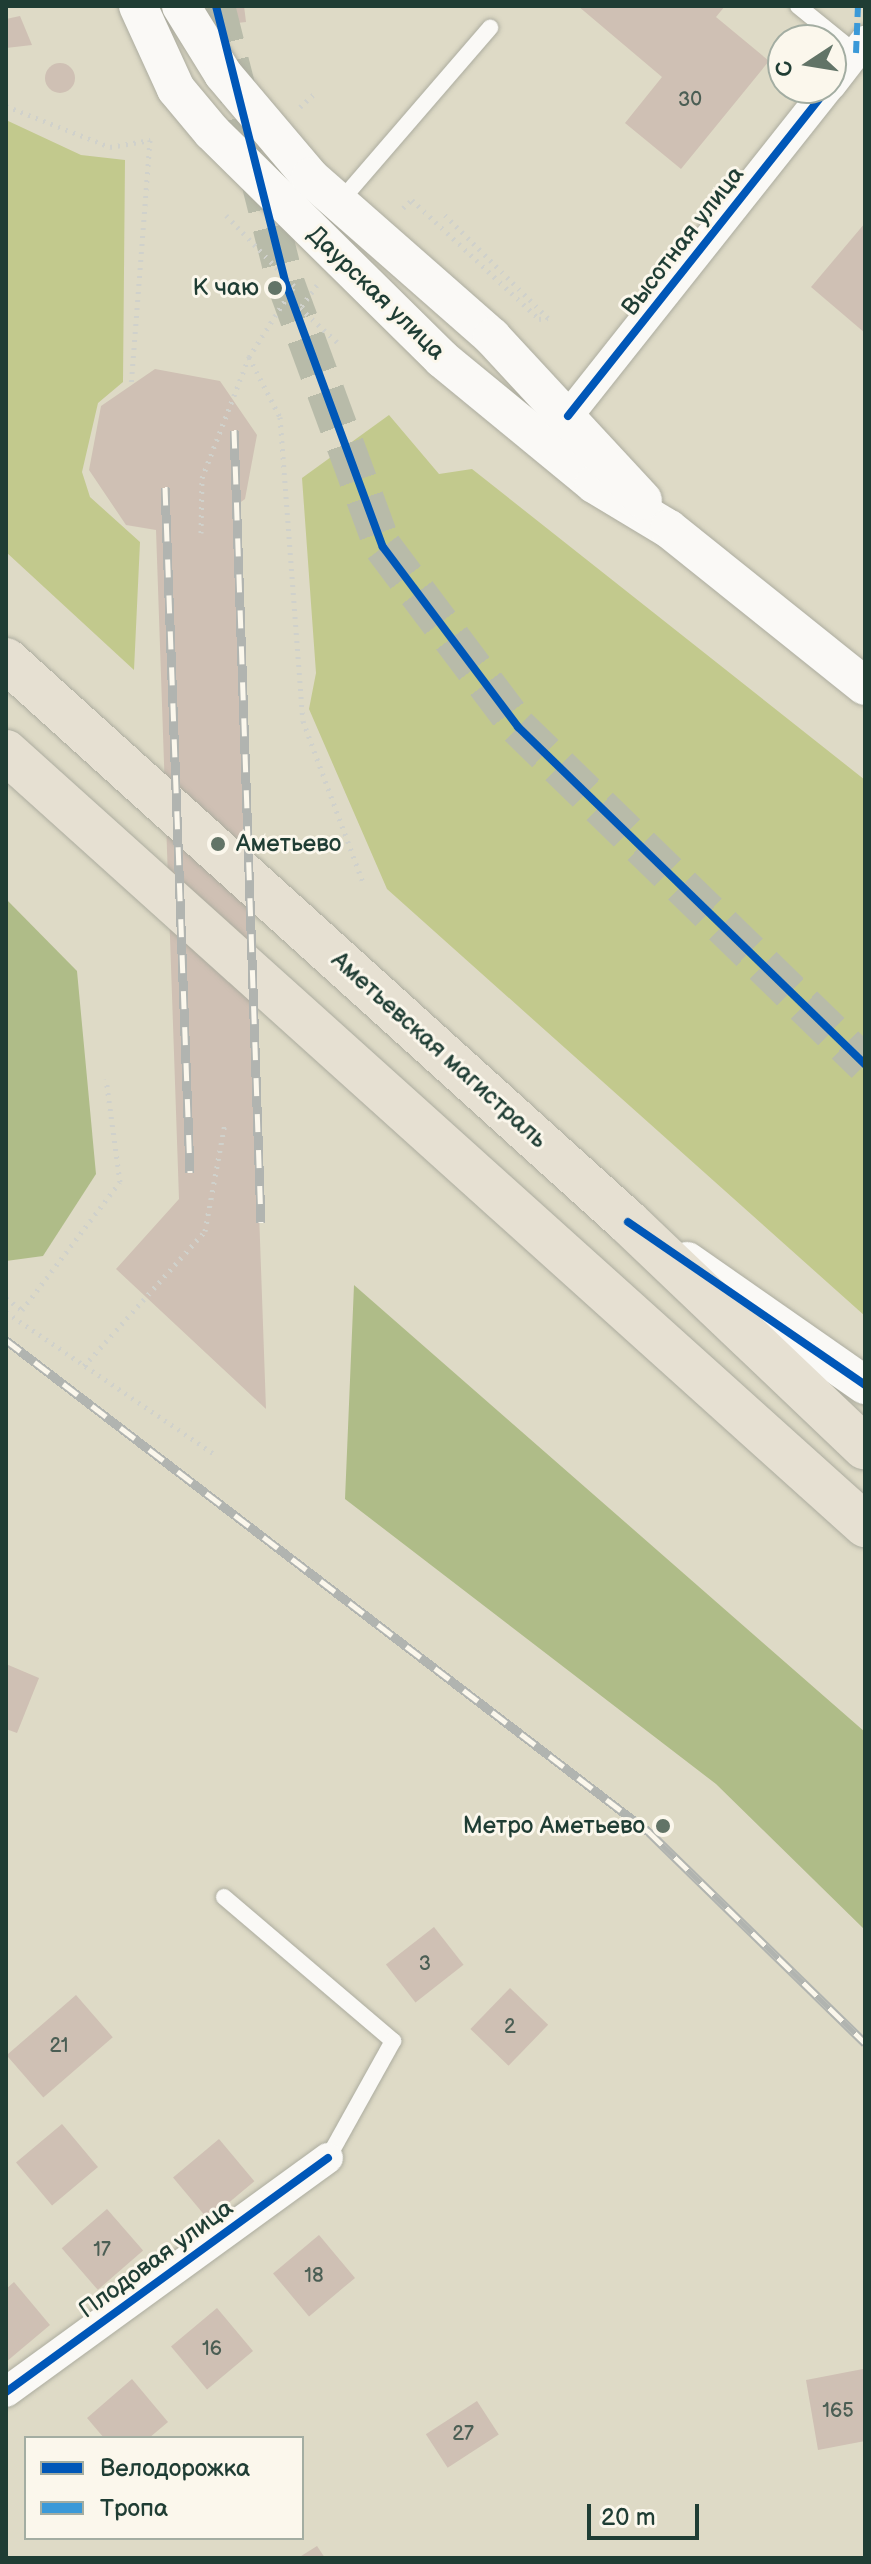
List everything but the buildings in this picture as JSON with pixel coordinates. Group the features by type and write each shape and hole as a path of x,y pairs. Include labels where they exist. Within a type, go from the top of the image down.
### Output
{"main road":[{"name":"Аметьевская магистраль","path":"6,660 628,1222 865,1448"},
{"path":"6,752 865,1525"}],"street":[{"name":"Даурская улица","path":"138,6 176,89 212,132 398,316 594,484 669,529 865,686"},
{"name":"Даурская улица","path":"181,6 223,74 337,206 492,337 669,529"},
{"name":"Высотная улица","path":"847,64 860,47"},
{"name":"Высотная улица","path":"568,416 816,104"},
{"path":"628,1222 820,1347 865,1385"},
{"name":"Плодовая улица","path":"6,2392 328,2158"}],"lane":[{"path":"798,6 860,47"},
{"path":"337,206 490,28"},
{"path":"224,1897 393,2041 328,2158"}],"path":[{"path":"295,113 317,91"},
{"path":"6,106 110,147 150,140 131,386"},
{"path":"397,215 412,200 539,319 548,318 442,212"},
{"path":"201,533 202,478 249,357 294,286 226,215"},
{"path":"328,271 300,308 338,343"},
{"path":"249,357 280,417 303,721 364,885"},
{"path":"6,1298 22,1310 120,1182 106,1079"},
{"path":"84,1366 205,1231 225,1123"},
{"path":"6,1312 214,1454"}],"green space":[{"path":"6,120 81,155 125,160 123,382 98,403 82,472 90,497 140,542 134,670 6,552"},
{"path":"389,415 439,474 472,469 865,780 865,1316 387,889 309,709 316,673 302,478"},
{"path":"6,899 77,971 96,1174 43,1256 6,1261"},
{"path":"354,1285 865,1732 865,1930 716,1784 345,1499"}],"tunnel":[{"path":"216,6 286,284 383,547 518,727 865,1064"}],"railway":[{"path":"234,430 261,1223"},
{"path":"165,487 190,1173"},
{"path":"6,1340 649,1832 865,2043"}],"marked path":[{"path":"856,53 858,6"}],"cycle path":[{"path":"216,6 286,284 383,547 518,727 865,1064"},
{"path":"568,416 815,104"},
{"path":"628,1222 865,1385"},
{"path":"6,2392 328,2158"}],"place":[{"name":"К чаю","path":"275,288"},
{"name":"Аметьево","path":"218,844"},
{"name":"Метро Аметьево","path":"663,1826"}]}
